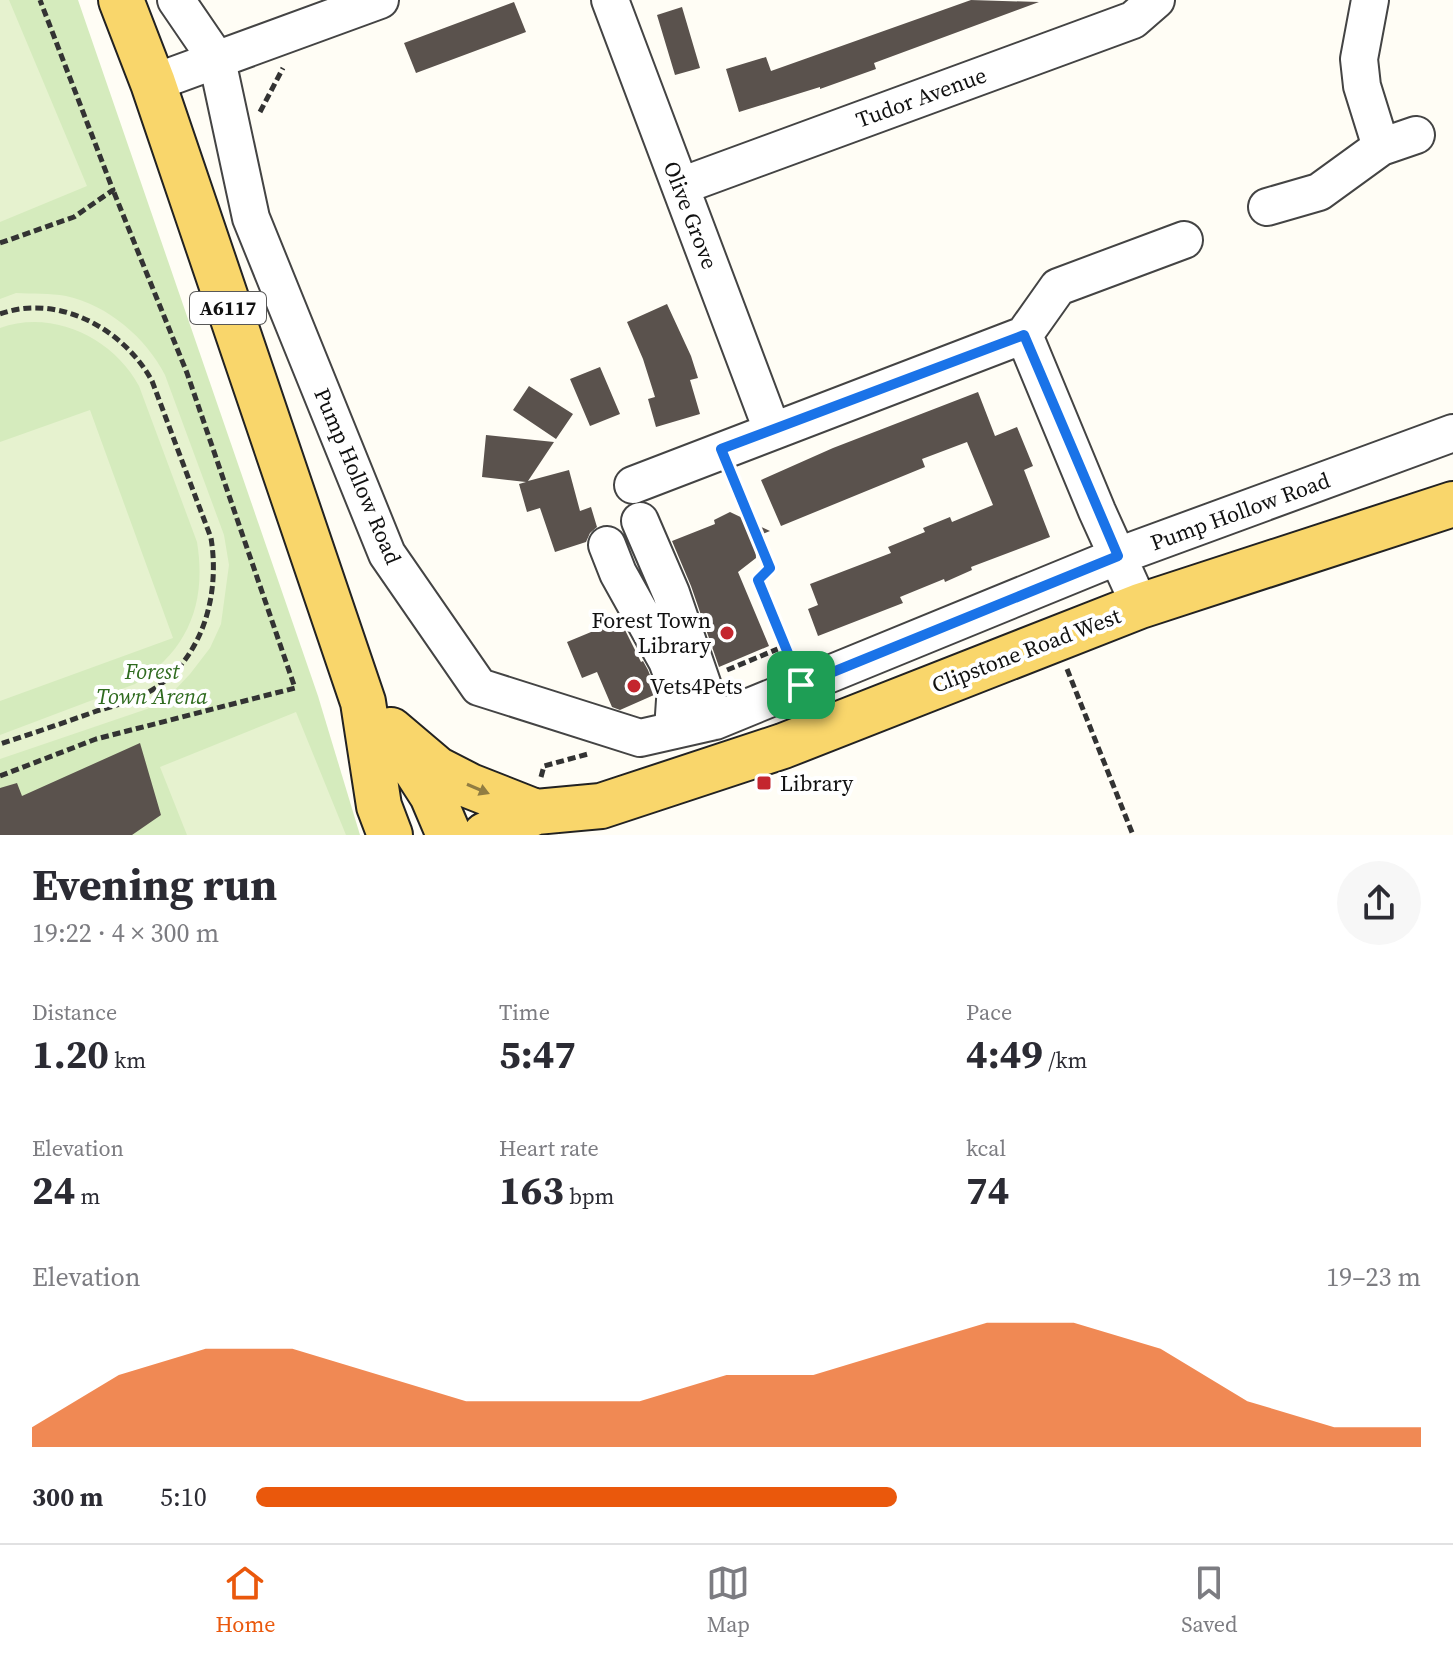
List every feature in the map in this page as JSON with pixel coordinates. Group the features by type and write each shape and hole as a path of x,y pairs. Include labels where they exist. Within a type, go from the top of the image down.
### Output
{"main road":[{"name":"A6117","path":"121,0 377,716 432,795 449,835"},
{"name":"Clipstone Road West","path":"485,835 544,812 601,806 783,746 1140,606 1453,504"},
{"name":"A6117","path":"377,716 379,806 390,835"},
{"path":"377,716 437,769 470,786 544,812"},
{"path":"377,716 422,835"}],"street":[{"name":"Pump Hollow Road","path":"176,0 217,60 251,218 387,554 479,687 640,738 715,721 1118,556 1453,433"},
{"path":"153,83 380,0"},
{"name":"Olive Grove","path":"610,0 772,430"},
{"name":"Tudor Avenue","path":"681,186 1133,20 1156,0"},
{"path":"1368,157 1359,59 1370,0"},
{"path":"1267,207 1319,192 1368,157 1416,135"},
{"path":"633,485 1024,335 1058,287 1184,240"},
{"path":"1024,335 1140,606"},
{"path":"640,521 671,593 698,682 715,721"},
{"path":"607,545 618,573 667,661 698,682"},
{"path":"673,730 698,682"}],"path":[{"path":"0,776 96,739 295,688 187,373 40,0"},
{"path":"238,155 304,28"},
{"path":"0,243 74,217 113,190"},
{"path":"0,314 18,307 64,311 105,330 124,343 143,364 211,538 215,566 207,620 198,640 163,682 141,696 0,744"},
{"path":"721,449 770,568 758,580 801,685"},
{"path":"1055,639 1133,835"},
{"path":"698,682 785,646"},
{"path":"544,812 544,766 610,748 614,730"}],"green space":[{"name":"Forest Town Arena","path":"0,0 78,0 318,696 360,835 0,835"},
{"path":"0,0 9,0 87,186 0,222"},
{"path":"16,293 60,295 82,300 111,315 147,348 165,375 224,535 229,565 221,624 210,648 172,693 147,709 0,759 0,735 135,684 153,671 181,641 190,624 199,585 197,542 139,386 114,354 80,332 40,322 0,328 0,299"},
{"path":"90,410 173,638 0,701 0,442"},
{"path":"296,712 346,835 187,835 160,767"}],"building":[{"path":"971,0 1039,2 874,63 876,69 739,112 726,69 766,57 771,71"},
{"path":"514,2 526,32 416,73 404,43"},
{"path":"682,7 700,68 675,75 657,15"},
{"path":"667,304 698,378 690,380 700,414 656,427 648,399 655,397 627,322"},
{"path":"600,367 620,414 590,426 570,379"},
{"path":"529,386 573,414 556,439 513,410"},
{"path":"978,392 995,436 1017,427 1033,466 1024,470 1050,537 971,567 972,570 945,582 944,579 900,597 903,603 818,636 808,609 818,605 810,584 891,553 888,547 925,532 923,528 950,517 952,522 993,505 967,442 922,459 925,467 781,526 761,480 833,448"},
{"path":"486,435 554,442 528,481 569,470 580,511 591,507 597,527 586,542 555,552 540,508 527,512 519,484 526,482 482,477"},
{"path":"730,512 770,531 755,537 756,558 738,572 769,646 719,667 672,541 715,524 714,520"},
{"path":"620,620 655,688 654,695 620,710 612,707 597,672 582,678 567,642"},
{"name":"Forest Town Arena","path":"140,743 161,815 132,835 0,835 0,788 17,783 22,796"}],"place":[{"name":"Forest Town Library","path":"727,633"},
{"name":"Vets4Pets","path":"634,686"},
{"name":"Library","path":"764,783"}],"route":[{"path":"1024,335 1118,556 801,685 758,580 770,568 721,449 1024,335"}]}
